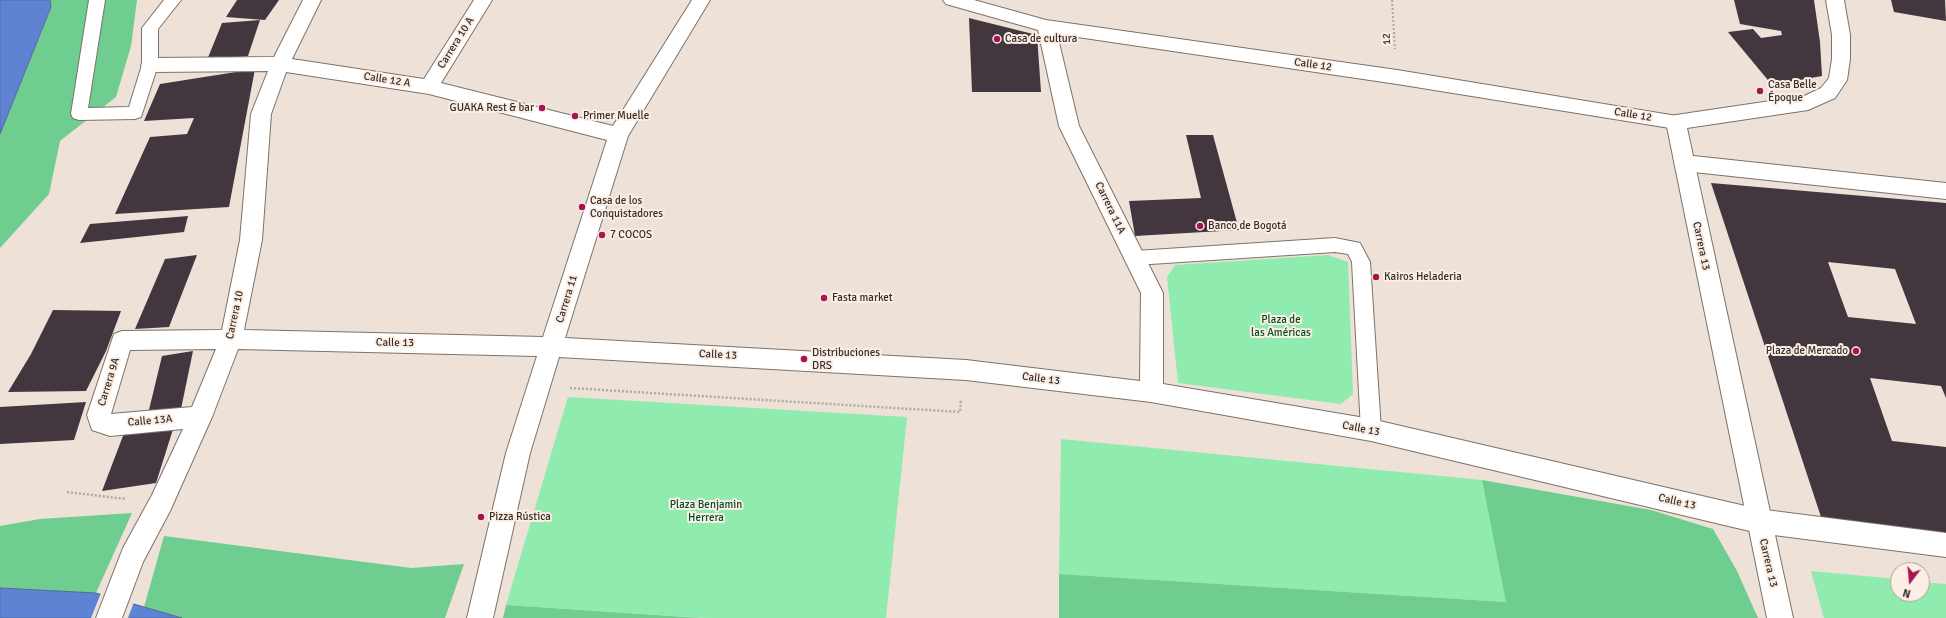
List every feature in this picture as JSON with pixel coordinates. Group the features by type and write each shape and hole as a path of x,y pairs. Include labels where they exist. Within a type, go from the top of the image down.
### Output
{"street":[{"name":"Carrera 10","path":"109,618 132,557 161,503 200,417 231,339 251,240 261,114 280,64 312,0"},
{"name":"Carrera 10 A","path":"429,87 483,0"},
{"name":"Carrera 11","path":"480,618 518,453 618,135 701,0"},
{"name":"Calle 12","path":"952,0 1046,26 1397,77 1676,122"},
{"path":"1676,122 1808,103 1828,93 1838,80 1841,58 1841,35 1835,0"},
{"name":"Carrera 11A","path":"1046,26 1069,126 1152,293 1153,348 1151,392"},
{"name":"Calle 12 A","path":"150,65 280,64 429,87 618,135"},
{"name":"Carrera 13","path":"1676,122 1758,521 1780,618"},
{"path":"1684,163 1946,191"},
{"name":"Calle 13","path":"122,341 231,339 552,347 966,370 1151,392 1371,430 1758,521 1946,545"},
{"name":"Carrera 9A","path":"100,423 99,415 122,341"},
{"name":"Calle 13A","path":"100,423 110,425 200,417"}],"lane":[{"path":"97,0 79,114 135,113 150,65 150,28 173,0"},
{"path":"1135,258 1336,245 1354,248 1361,262 1371,430"}],"path":[{"name":"12","path":"1392,0 1397,77"},
{"path":"538,386 960,412 966,370"},
{"path":"67,492 161,503"}],"green space":[{"path":"50,0 137,0 131,46 116,97 60,141 49,194 0,248 0,134 51,7"},
{"name":"Plaza de las Américas","path":"1328,255 1348,262 1353,394 1341,404 1178,383 1167,277 1175,265"},
{"name":"Plaza Benjamin Herrera","path":"568,397 907,417 886,618 706,618 506,605"},
{"path":"1061,439 1482,480 1507,602 1059,574"},
{"path":"1482,480 1651,510 1713,529 1737,571 1758,618 1059,618 1059,574 1506,602"},
{"path":"132,513 96,593 0,588 0,526 40,519"},
{"path":"164,536 411,568 464,564 445,618 182,618 144,607"},
{"path":"1811,571 1890,578 1890,602 1930,602 1930,583 1946,584 1946,618 1824,618"},
{"path":"506,605 701,618 503,618"}],"water":[{"path":"0,0 50,0 51,7 0,134"},
{"path":"0,588 96,593 182,618 0,618"}],"pier":[{"path":"101,593 134,602 128,618 91,618"}],"building":[{"path":"237,0 279,0 265,20 226,17"},
{"path":"1734,0 1814,0 1820,42 1822,76 1772,85 1728,32 1753,29 1761,38 1782,35 1781,31 1740,24"},
{"path":"1891,0 1945,0 1946,21 1894,12"},
{"path":"969,18 1037,35 1041,92 972,92"},
{"path":"260,20 248,56 207,60 222,23"},
{"path":"255,69 229,207 115,214 150,137 187,134 194,118 144,121 160,84"},
{"path":"1186,135 1213,135 1239,230 1135,236 1129,201 1201,198"},
{"name":"Plaza de Mercado","path":"1711,183 1946,203 1946,398 1941,386 1870,378 1892,441 1946,447 1946,536 1823,523","holes":["1828,262 1895,269 1916,324 1848,317"]},
{"path":"188,216 184,232 80,243 90,224"},
{"path":"197,255 169,327 135,329 165,259"},
{"path":"53,310 121,311 106,351 86,391 8,392 31,354"},
{"path":"193,351 181,409 148,414 162,356"},
{"path":"86,402 74,440 0,444 0,407"},
{"path":"175,423 156,483 102,491 126,428"}],"place":[{"name":"Casa de cultura","path":"997,39"},
{"name":"Casa Belle Époque","path":"1760,91"},
{"name":"GUAKA Rest & bar","path":"542,108"},
{"name":"Primer Muelle","path":"575,116"},
{"name":"Casa de los Conquistadores","path":"582,207"},
{"name":"Banco de Bogotá","path":"1200,226"},
{"name":"7 COCOS","path":"602,235"},
{"name":"Kairos Heladeria","path":"1376,277"},
{"name":"Fasta market","path":"824,298"},
{"name":"Plaza de Mercado","path":"1856,351"},
{"name":"Distribuciones DRS","path":"804,359"},
{"name":"Pizza Rústica","path":"481,517"}]}
